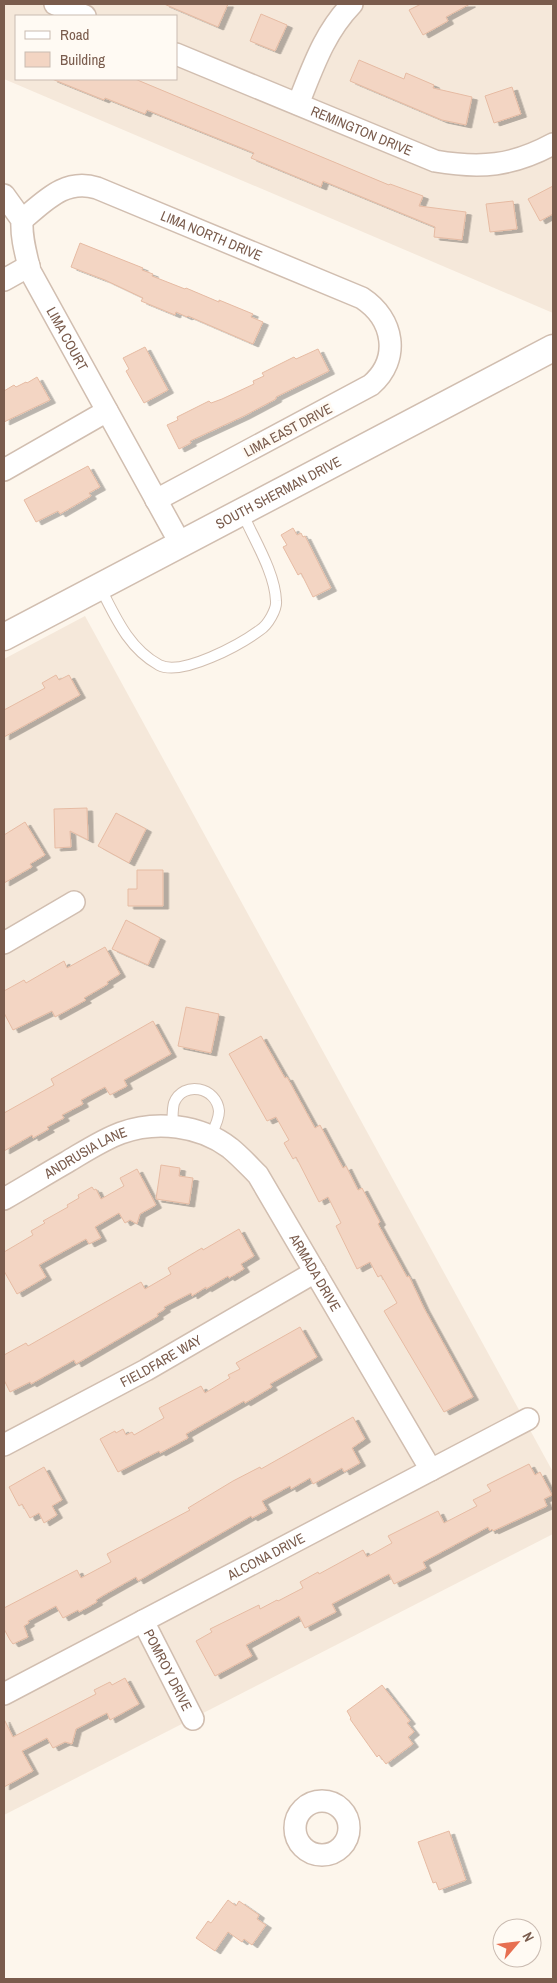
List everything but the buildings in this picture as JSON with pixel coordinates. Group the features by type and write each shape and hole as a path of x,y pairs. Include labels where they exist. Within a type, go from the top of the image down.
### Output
{"street":[{"path":"56,4 83,15"},
{"path":"298,104 328,34 341,15 352,4"},
{"name":"REMINGTON DRIVE","path":"178,55 435,161 475,166 506,163 530,156 553,144"},
{"name":"LIMA NORTH DRIVE","path":"22,220 53,194 66,187 77,185 97,188 362,298 371,304 382,316 390,336"},
{"path":"4,194 22,220"},
{"name":"LIMA COURT","path":"22,220 21,230 25,255 34,279 180,543"},
{"path":"4,280 29,266"},
{"name":"LIMA EAST DRIVE","path":"156,500 366,389 381,375 386,364 390,351 390,336"},
{"name":"SOUTH SHERMAN DRIVE","path":"4,637 553,348"},
{"path":"4,470 107,411"},
{"path":"4,943 74,902"},
{"name":"ANDRUSIA LANE","path":"4,1199 119,1133 145,1127 172,1126 195,1130 210,1137"},
{"name":"ARMADA DRIVE","path":"210,1137 238,1154 258,1175 431,1470"},
{"name":"FIELDFARE WAY","path":"4,1445 146,1370 315,1272"},
{"name":"ALCONA DRIVE","path":"4,1694 528,1419"},
{"name":"POMROY DRIVE","path":"143,1621 193,1719"}],"lane":[{"path":"99,586 125,634 142,654 160,666 174,668 212,658 262,629 270,619 277,602 272,578 241,511"},
{"path":"172,1126 174,1104 180,1094 194,1089 205,1091 214,1096 219,1112 218,1121 210,1137"}],"shaded area":[{"path":"4,4 553,4 553,313 4,79"},
{"path":"85,616 553,1472 553,1534 4,1815 4,659"}]}
